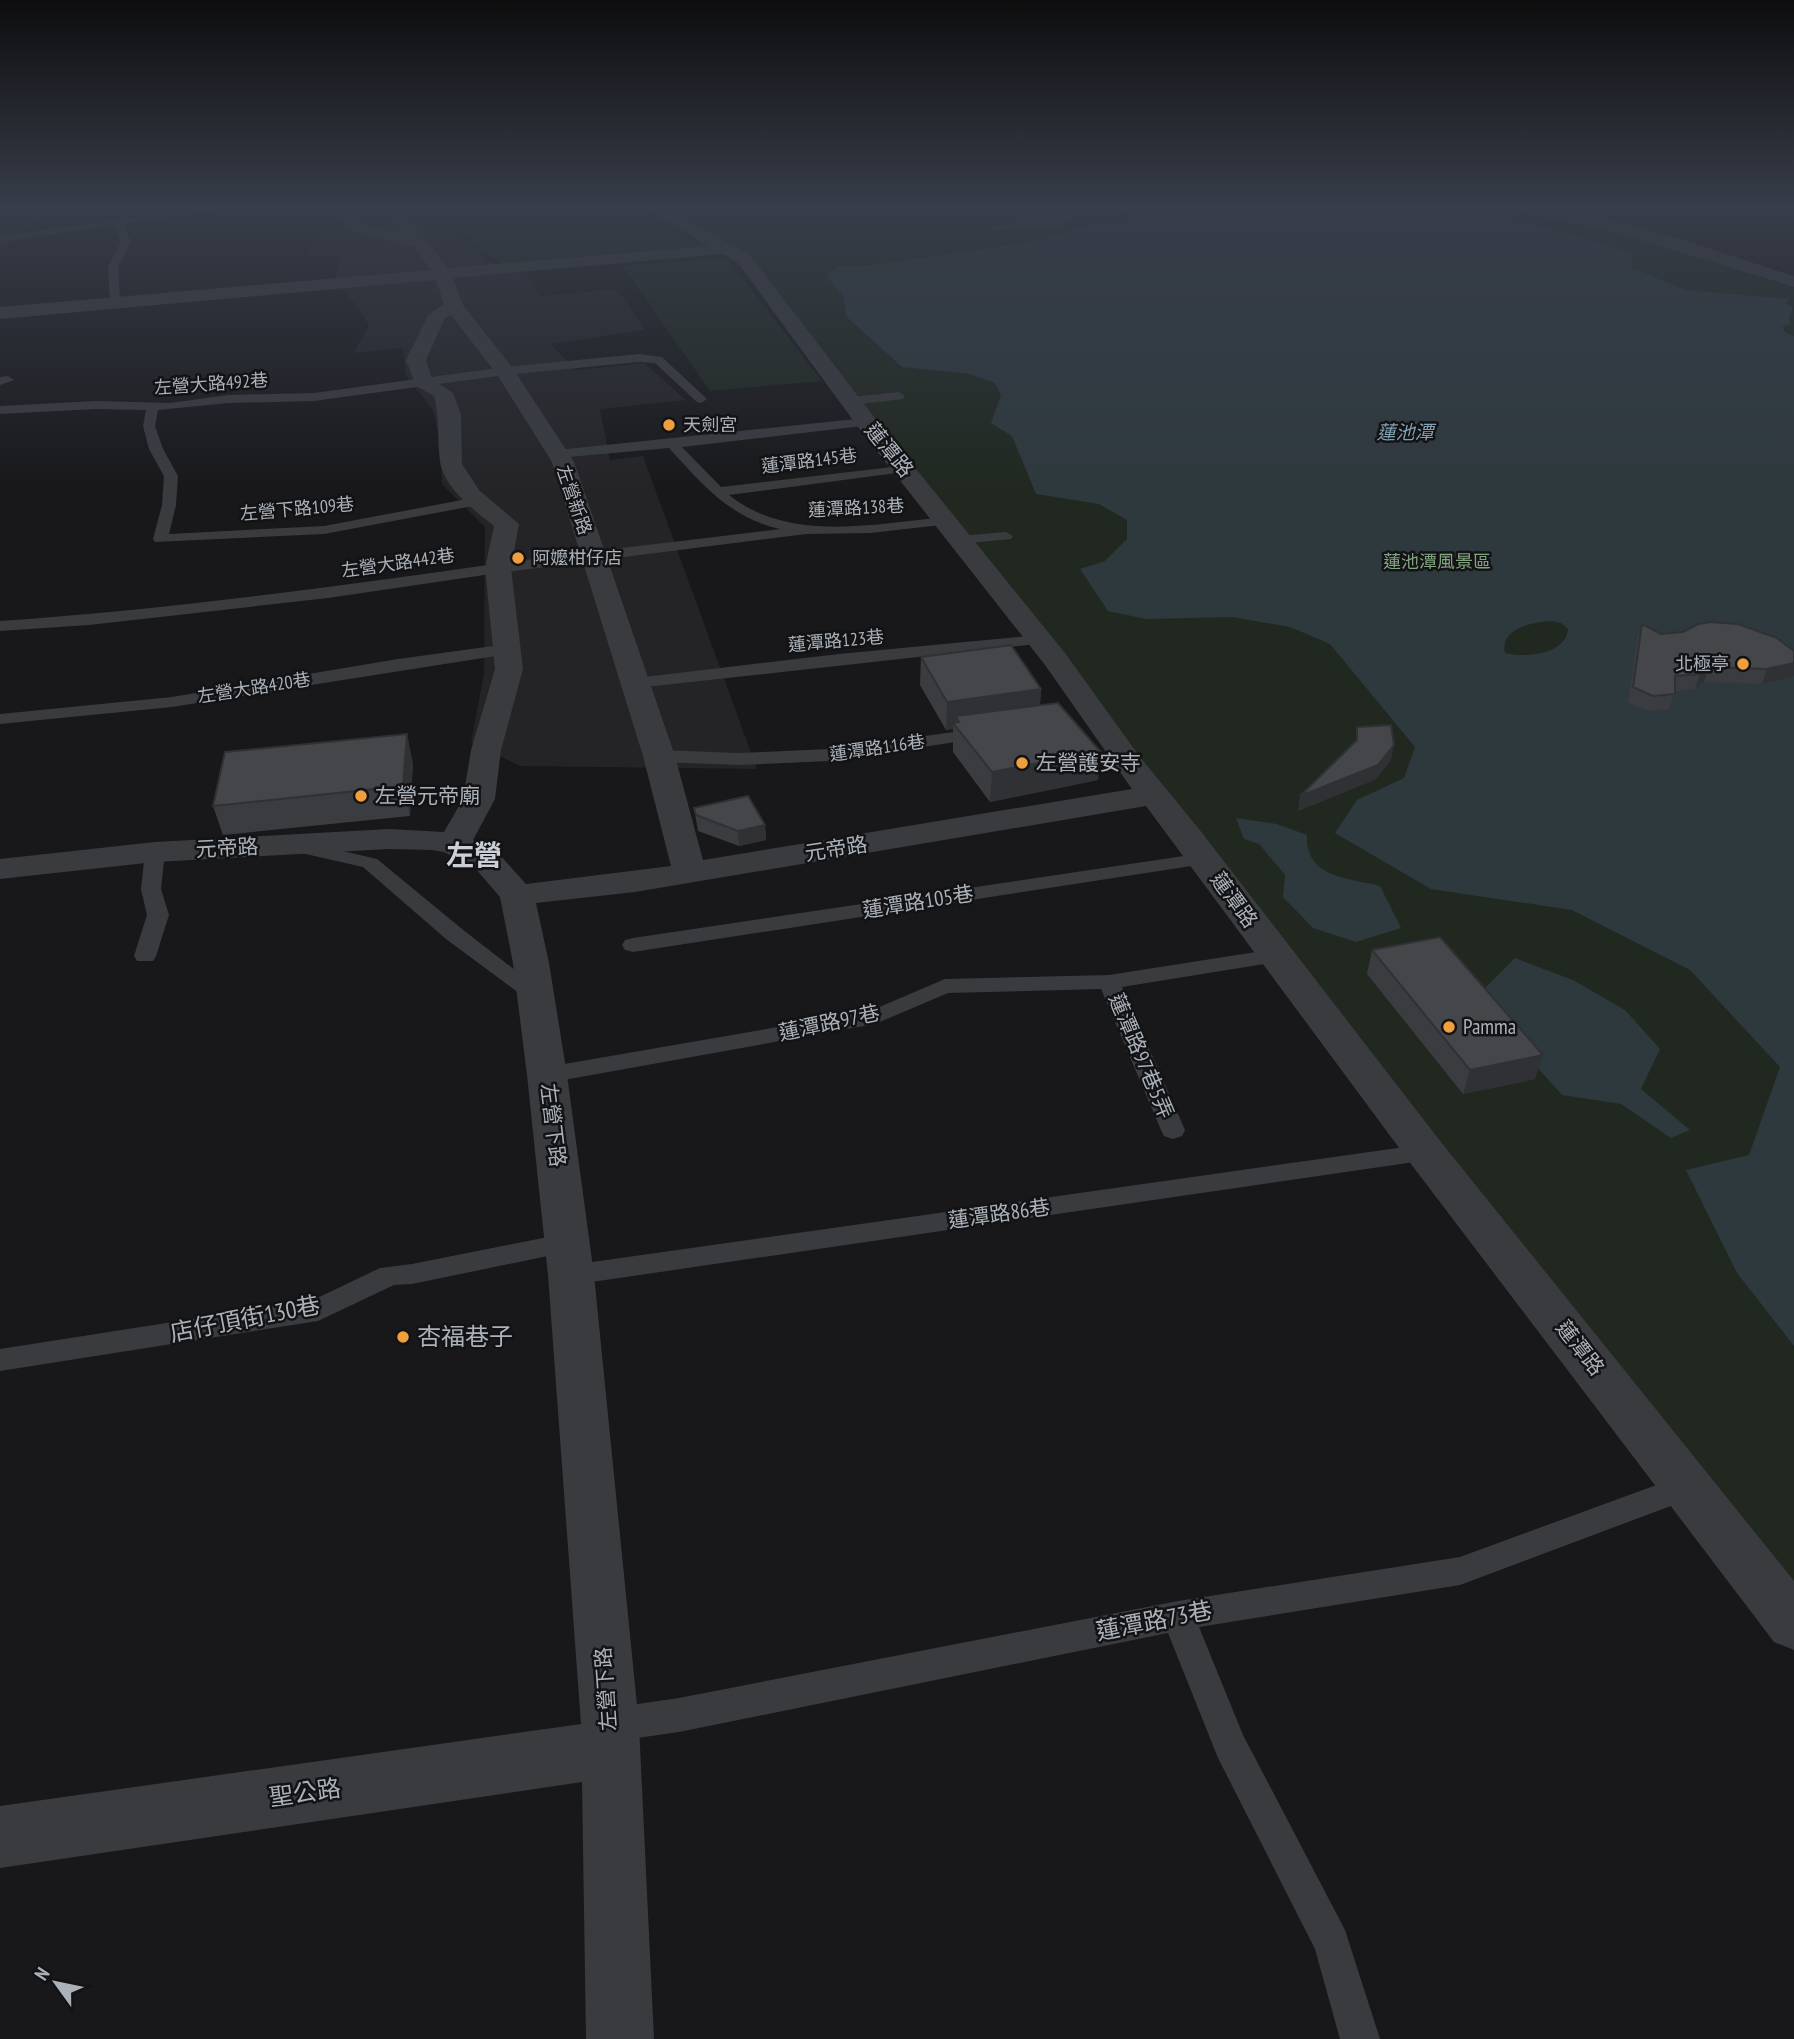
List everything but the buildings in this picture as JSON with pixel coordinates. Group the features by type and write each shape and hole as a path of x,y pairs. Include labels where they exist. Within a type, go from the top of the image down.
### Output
{"street":[{"path":"0,313 125,301"},
{"name":"左營新路","path":"452,301 505,372 562,462 659,756 676,828 690,872"},
{"name":"蓮潭路","path":"775,301 858,412 1040,640 1088,718 1204,859 1426,1153 1689,1486 1794,1624"},
{"path":"454,306 437,315 416,360 423,382 443,393 450,415 451,464 470,495 506,524 498,568 509,669 486,750 479,799 454,844 488,861 517,895"},
{"name":"元帝路","path":"517,895 635,882 1154,795"},
{"name":"元帝路","path":"0,869 155,852 389,839 432,840 454,844"},
{"name":"左營下路","path":"517,895 547,1075 569,1259 610,1737 620,2039"},
{"name":"聖公路","path":"0,1837 610,1737"}],"lane":[{"name":"左營大路492巷","path":"0,411 170,407 228,399 314,397 639,358 658,360 701,399"},
{"path":"557,454 672,444 858,412 899,396"},
{"name":"左營下路109巷","path":"153,406 149,426 156,449 171,476 169,505 160,538 324,530 478,501"},
{"name":"蓮潭路138巷","path":"672,444 718,492 747,513 801,531 952,530 1006,536"},
{"name":"蓮潭路145巷","path":"718,492 904,468"},
{"name":"左營大路442巷","path":"0,626 89,620 328,593 498,568 801,531"},
{"name":"蓮潭路123巷","path":"636,683 839,659 1040,640"},
{"name":"左營大路420巷","path":"0,719 172,702 398,664 508,649"},
{"name":"蓮潭路116巷","path":"659,756 739,759 830,755 1002,730"},
{"path":"288,845 370,863 454,934 535,994"},
{"path":"145,956 158,915 151,889 155,852"},
{"name":"蓮潭路105巷","path":"633,945 1204,859"},
{"name":"蓮潭路97巷","path":"547,1075 876,1017 945,986 1109,982 1275,956"},
{"name":"蓮潭路97巷5弄","path":"1109,982 1173,1130"},
{"name":"蓮潭路86巷","path":"569,1259 1426,1153"},
{"name":"店仔頂街130巷","path":"0,1360 318,1310 390,1275 569,1259"},
{"name":"蓮潭路73巷","path":"610,1737 679,1715 1178,1616 1356,1586 1460,1572 1689,1486"},
{"path":"1178,1616 1230,1746 1332,1943 1360,2039"}],"shaded area":[{"path":"353,301 625,301 645,330 550,344 577,370 644,363 686,400 600,409 610,460 643,456 757,769 520,766 471,742 484,674 485,527 442,484 440,442 433,410 406,376 403,348 354,353 369,325"}],"green space":[{"path":"647,301 760,301 822,381 710,391"},
{"name":"蓮池潭","path":"783,301 1794,301 1794,1594"}],"water":[{"name":"蓮池潭","path":"844,301 1787,301 1785,303 1793,308 1789,317 1791,324 1782,327 1786,333 1794,336 1794,1346 1737,1273 1686,1170 1749,1155 1780,1067 1690,970 1572,910 1431,889 1335,833 1357,800 1404,778 1415,747 1330,644 1290,627 1232,617 1146,619 1108,611 1080,569 1105,561 1127,539 1127,520 1099,504 1036,494 1012,436 991,423 1001,395 995,383 970,374 902,367 846,316","holes":["1551,621 1561,623 1568,629 1560,644 1543,653 1505,653 1507,638 1519,628"]},
{"path":"1236,818 1277,824 1307,835 1308,849 1321,868 1342,878 1380,886 1401,928 1356,942 1313,928 1283,897 1285,875 1259,844 1244,839"},
{"path":"1515,958 1573,980 1625,1010 1660,1049 1641,1089 1690,1130 1671,1138 1621,1104 1562,1095 1475,998"}],"place":[{"name":"天劍宮","path":"669,425"},
{"name":"阿嬤柑仔店","path":"518,558"},
{"name":"北極亭","path":"1743,664"},
{"name":"左營護安寺","path":"1022,763"},
{"name":"左營元帝廟","path":"361,796"},
{"name":"Pamma","path":"1449,1027"},
{"name":"杏福巷子","path":"403,1337"}],"district":[{"name":"左營","path":"474,855"}],"park label":[{"name":"蓮池潭風景區","path":"1437,562"}]}
